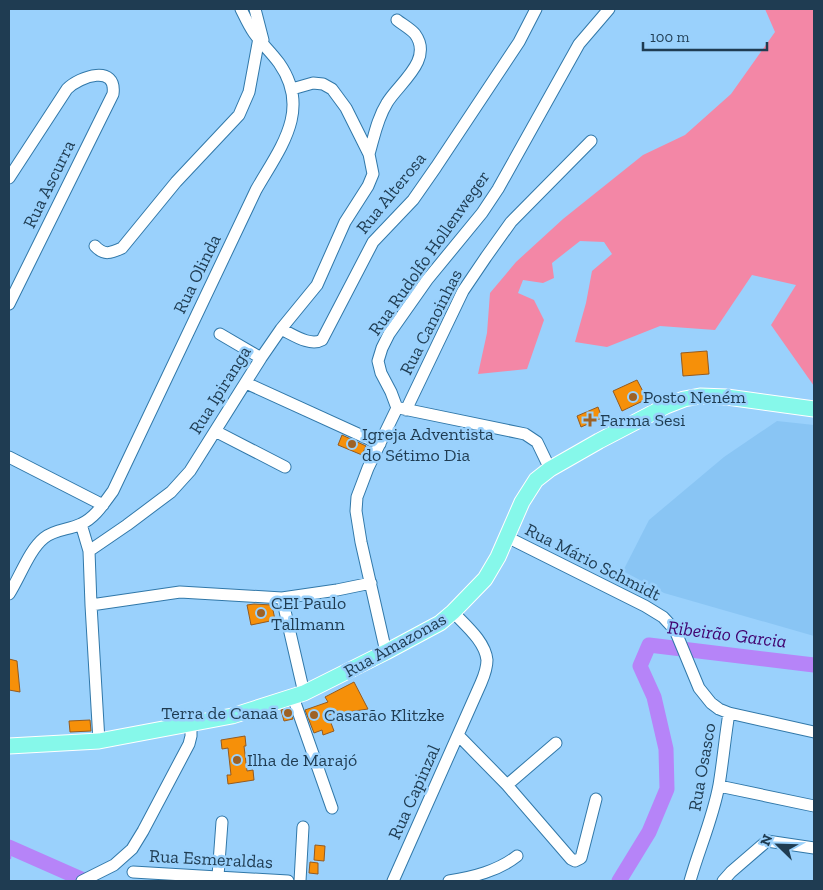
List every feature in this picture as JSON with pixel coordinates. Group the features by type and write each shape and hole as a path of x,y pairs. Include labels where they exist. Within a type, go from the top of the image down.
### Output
{"main road":[{"name":"Rua Amazonas","path":"9,746 99,740 191,724 232,716 298,695 440,623 485,580 498,557 529,489 536,480 550,469 636,421 684,399 700,396 727,397 814,409"}],"street":[{"name":"Rua Olinda","path":"9,594 18,581 33,550 42,539 48,535 80,524 95,514 113,490 256,190 286,135 294,109 292,89 280,65 254,33 242,9"},
{"path":"95,246 100,252 109,253 122,248 176,182 239,114 249,92 262,41 255,9"},
{"name":"Rua Alterosa","path":"281,329 311,342 317,343 322,340 369,247 413,200 518,42 536,9"},
{"name":"Rua Rudolfo Hollenweger","path":"401,409 380,373 378,361 389,334 427,280 476,220 492,197 530,134 579,44 609,9"},
{"path":"369,154 381,113 388,101 410,76 420,55 420,47 415,34 397,20"},
{"name":"Rua Ascurra","path":"9,178 67,89 74,82 102,75 111,79 114,85 113,94 9,304"},
{"name":"Rua Ipiranga","path":"89,551 171,492 190,471 261,358 281,329 317,285 345,222 368,186 373,174 369,154 346,108 332,89 323,84 313,83 292,89"},
{"name":"Rua Canoinhas","path":"401,409 463,291 486,256 511,222 590,141"},
{"path":"220,334 261,358"},
{"path":"246,384 380,444"},
{"path":"386,652 361,542 356,511 357,497 368,468 401,409 525,434 537,442 550,469"},
{"path":"215,431 285,467"},
{"path":"9,457 102,505"},
{"path":"80,524 89,551 90,605 99,740"},
{"name":"Rua Mário Schmidt","path":"507,537 645,606 662,617 675,630 704,696 719,709 729,713"},
{"path":"90,605 180,592 282,598 371,583"},
{"path":"282,598 298,695 332,808"},
{"name":"Rua Capinzal","path":"393,881 482,683 486,670 487,660 481,644 453,612"},
{"name":"Rua Osasco","path":"690,881 706,836 719,786 729,713 814,732"},
{"path":"82,881 114,865 132,849 144,831 189,744 191,724"},
{"path":"458,735 507,786 571,859 575,861 581,858 596,799"},
{"path":"507,786 556,743"},
{"path":"719,786 814,806"},
{"path":"218,876 222,822"},
{"path":"300,881 303,827"},
{"path":"723,881 767,841 814,848"},
{"path":"449,881 493,870 507,864 517,856"},
{"name":"Rua Esmeraldas","path":"133,872 288,881"}],"shaded area":[{"path":"765,9 814,9 814,386 771,325 796,285 752,275 715,330 660,326 607,347 575,342 586,303 592,271 612,254 604,242 580,241 552,263 554,278 543,283 523,280 518,293 534,300 544,320 527,369 478,374 487,333 490,293 516,262 563,219 643,155 685,135 731,94 775,32"},
{"path":"777,421 814,425 814,636 664,593 623,571 649,520 724,457"}],"building":[{"path":"707,351 709,374 683,376 681,353"},
{"path":"637,380 647,399 622,411 613,391"},
{"path":"598,407 602,418 581,427 577,416"},
{"name":"Igreja Adventista do Sétimo Dia","path":"342,435 366,446 362,455 338,445"},
{"name":"CEI Paulo Tallmann","path":"247,605 272,605 275,620 251,625"},
{"path":"9,659 17,661 20,692 9,690"},
{"path":"354,682 368,709 328,715 334,731 323,735 322,730 314,733 305,710 328,702 325,697"},
{"path":"289,708 293,719 284,721 281,710"},
{"path":"90,720 91,731 70,732 69,721"},
{"name":"Ilha de Marajó","path":"245,736 246,746 244,746 247,771 253,770 254,780 228,784 227,775 231,775 228,748 222,749 221,740"},
{"path":"315,845 325,846 324,861 314,860"},
{"path":"310,862 318,863 318,874 309,873"}],"waterway":[{"name":"Ribeirão Garcia","path":"619,881 649,832 667,789 666,749 654,697 640,666 649,645 814,665"},
{"name":"Ribeirão Garcia","path":"9,847 86,881"},
{"path":"10,848 10,858"}],"place":[{"name":"Posto Neném","path":"633,397"},
{"name":"Farma Sesi","path":"590,420"},
{"name":"Igreja Adventista do Sétimo Dia","path":"352,444"},
{"name":"CEI Paulo Tallmann","path":"261,613"},
{"name":"Terra de Canaã","path":"288,713"},
{"name":"Casarão Klitzke","path":"314,715"},
{"name":"Ilha de Marajó","path":"237,760"}]}
